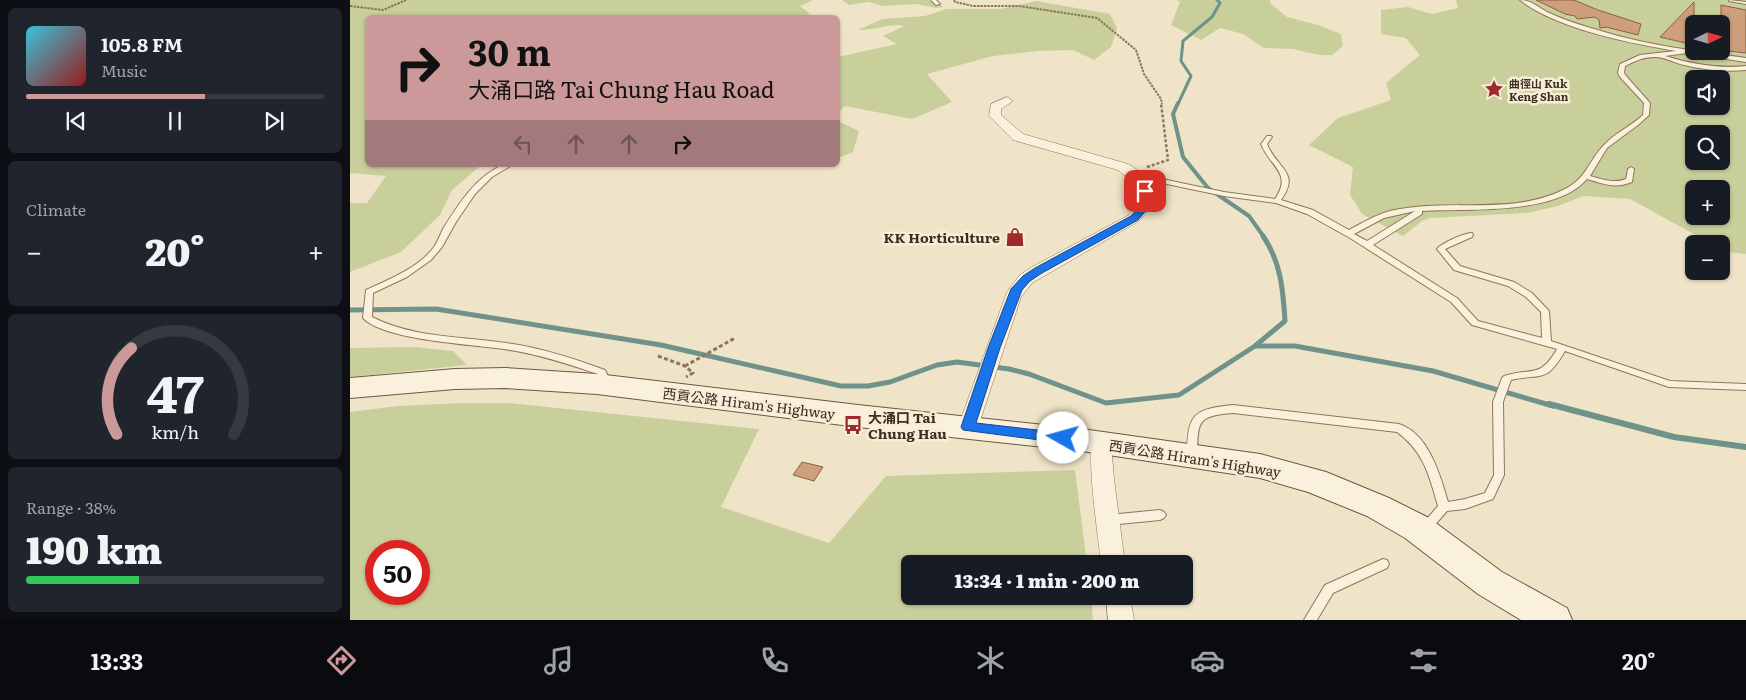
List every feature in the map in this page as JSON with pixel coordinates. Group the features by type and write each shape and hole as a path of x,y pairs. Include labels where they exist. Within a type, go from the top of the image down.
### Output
{"main road":[{"name":"西貢公路 Hiram's Highway","path":"350,388 456,379 506,378 597,384 1101,443 1260,466 1314,481 1378,507 1417,528 1490,583 1554,620"}],"street":[{"path":"968,427 1013,296 1026,278 1134,218 1144,207 1145,191 1135,174 1123,167 1018,137 995,116 995,107 1007,101"},
{"path":"1101,443 1112,555"},
{"path":"1119,605 1121,620"}],"lane":[{"path":"1522,0 1553,16 1587,28 1685,50"},
{"path":"1731,0 1746,3"},
{"path":"1348,234 1383,216 1407,211 1501,207 1533,203 1570,190 1587,177 1603,149 1612,140 1646,115 1647,103 1623,77 1620,68 1622,65 1632,59 1685,52"},
{"path":"1657,55 1700,67 1746,68"},
{"path":"1730,57 1746,60"},
{"path":"1269,137 1264,144 1266,152 1286,174 1287,181 1285,192 1277,201"},
{"path":"503,167 478,185 447,230 436,251 400,278 369,292 367,318 406,332 513,347 560,358 602,372 603,376 597,384"},
{"path":"1587,177 1620,184 1629,180 1631,169"},
{"path":"1135,174 1224,194 1277,201 1310,212 1367,245 1454,300 1475,323 1563,347 1669,384 1746,387"},
{"path":"1367,245 1399,226 1415,213 1434,209"},
{"path":"1469,235 1443,247 1441,250 1457,268 1511,284 1529,295 1545,311 1547,342"},
{"path":"1417,528 1429,524 1444,507 1465,504 1489,496 1499,474 1498,402 1507,378 1542,374 1553,365 1563,347"},
{"path":"1192,456 1192,432 1196,419 1202,414 1214,410 1233,409 1399,428 1420,444 1432,467 1444,507"},
{"path":"1108,520 1160,515"},
{"path":"1310,620 1330,589 1383,564"}],"path":[{"path":"350,6 364,6 373,10 383,10 406,0"},
{"path":"954,0 954,2 973,6 1019,6 1097,18 1136,50 1144,74 1160,99 1168,160 1135,174"},
{"path":"685,366 735,338"},
{"path":"658,356 685,366 693,373 685,377"}],"green space":[{"path":"350,0 813,0 800,6 810,14 806,15 365,15 365,167 479,167 452,190 440,215 401,252 350,272 350,203 367,203 386,176 350,173"},
{"path":"842,0 928,0 944,7 936,8 916,4 883,6 869,2 849,5"},
{"path":"1177,0 1270,0 1270,3 1287,17 1318,25 1341,34 1343,46 1332,55 1319,55 1293,49 1264,48 1243,34 1220,28 1201,40 1171,25 1180,2"},
{"path":"1456,0 1746,0 1746,254 1730,252 1730,235 1696,235 1630,199 1583,196 1558,206 1527,213 1430,218 1422,221 1403,236 1362,214 1350,195 1353,167 1309,145 1338,118 1391,100 1386,83 1420,55 1406,38 1381,34 1381,10 1408,7 1432,14 1458,8"},
{"path":"1036,1 1110,14 1117,28 1111,47 1094,60 1073,50 1039,51 993,56 927,74 952,102 912,119 845,106 840,111 840,57 897,44 883,36 904,26 898,25 858,30 882,19 925,16 946,9 1000,9"},
{"path":"840,122 859,131 853,152 840,157"},
{"path":"415,347 453,351 467,365 350,377 350,348"},
{"path":"509,403 759,429 721,507 829,543 886,476 1075,470 1086,555 901,555 901,605 1092,605 1093,620 350,620 350,412 398,406"}],"building":[{"path":"1536,0 1574,0 1641,24 1638,35 1606,27 1600,28 1599,20 1595,17 1577,19 1575,16 1565,14"},
{"path":"1694,2 1694,15 1685,15 1685,43 1660,37"},
{"path":"1721,5 1746,10 1746,53 1730,51 1730,15 1721,15"},
{"path":"802,462 823,467 814,481 793,475"}],"waterway":[{"path":"1178,104 1191,76 1181,61 1183,41 1212,17 1220,3 1217,0"},
{"path":"1178,103 1173,114 1183,157 1208,188 1249,216 1264,237"},
{"path":"350,310 436,309 661,345 841,386 868,386 890,382 937,365 957,362 1009,369 1029,374 1106,403 1179,395 1255,346 1285,321 1280,277 1274,256 1263,236"},
{"path":"1256,346 1295,346 1433,371 1553,406"},
{"path":"1549,404 1674,437 1746,447"}],"place":[{"name":"曲徑山 Kuk Keng Shan","path":"1494,89"},
{"name":"KK Horticulture","path":"1015,237"},
{"name":"大涌口 Tai Chung Hau","path":"853,425"}],"route":[{"path":"1063,438 968,427 994,348 1017,289 1026,278 1134,218 1144,207 1145,191"}]}
